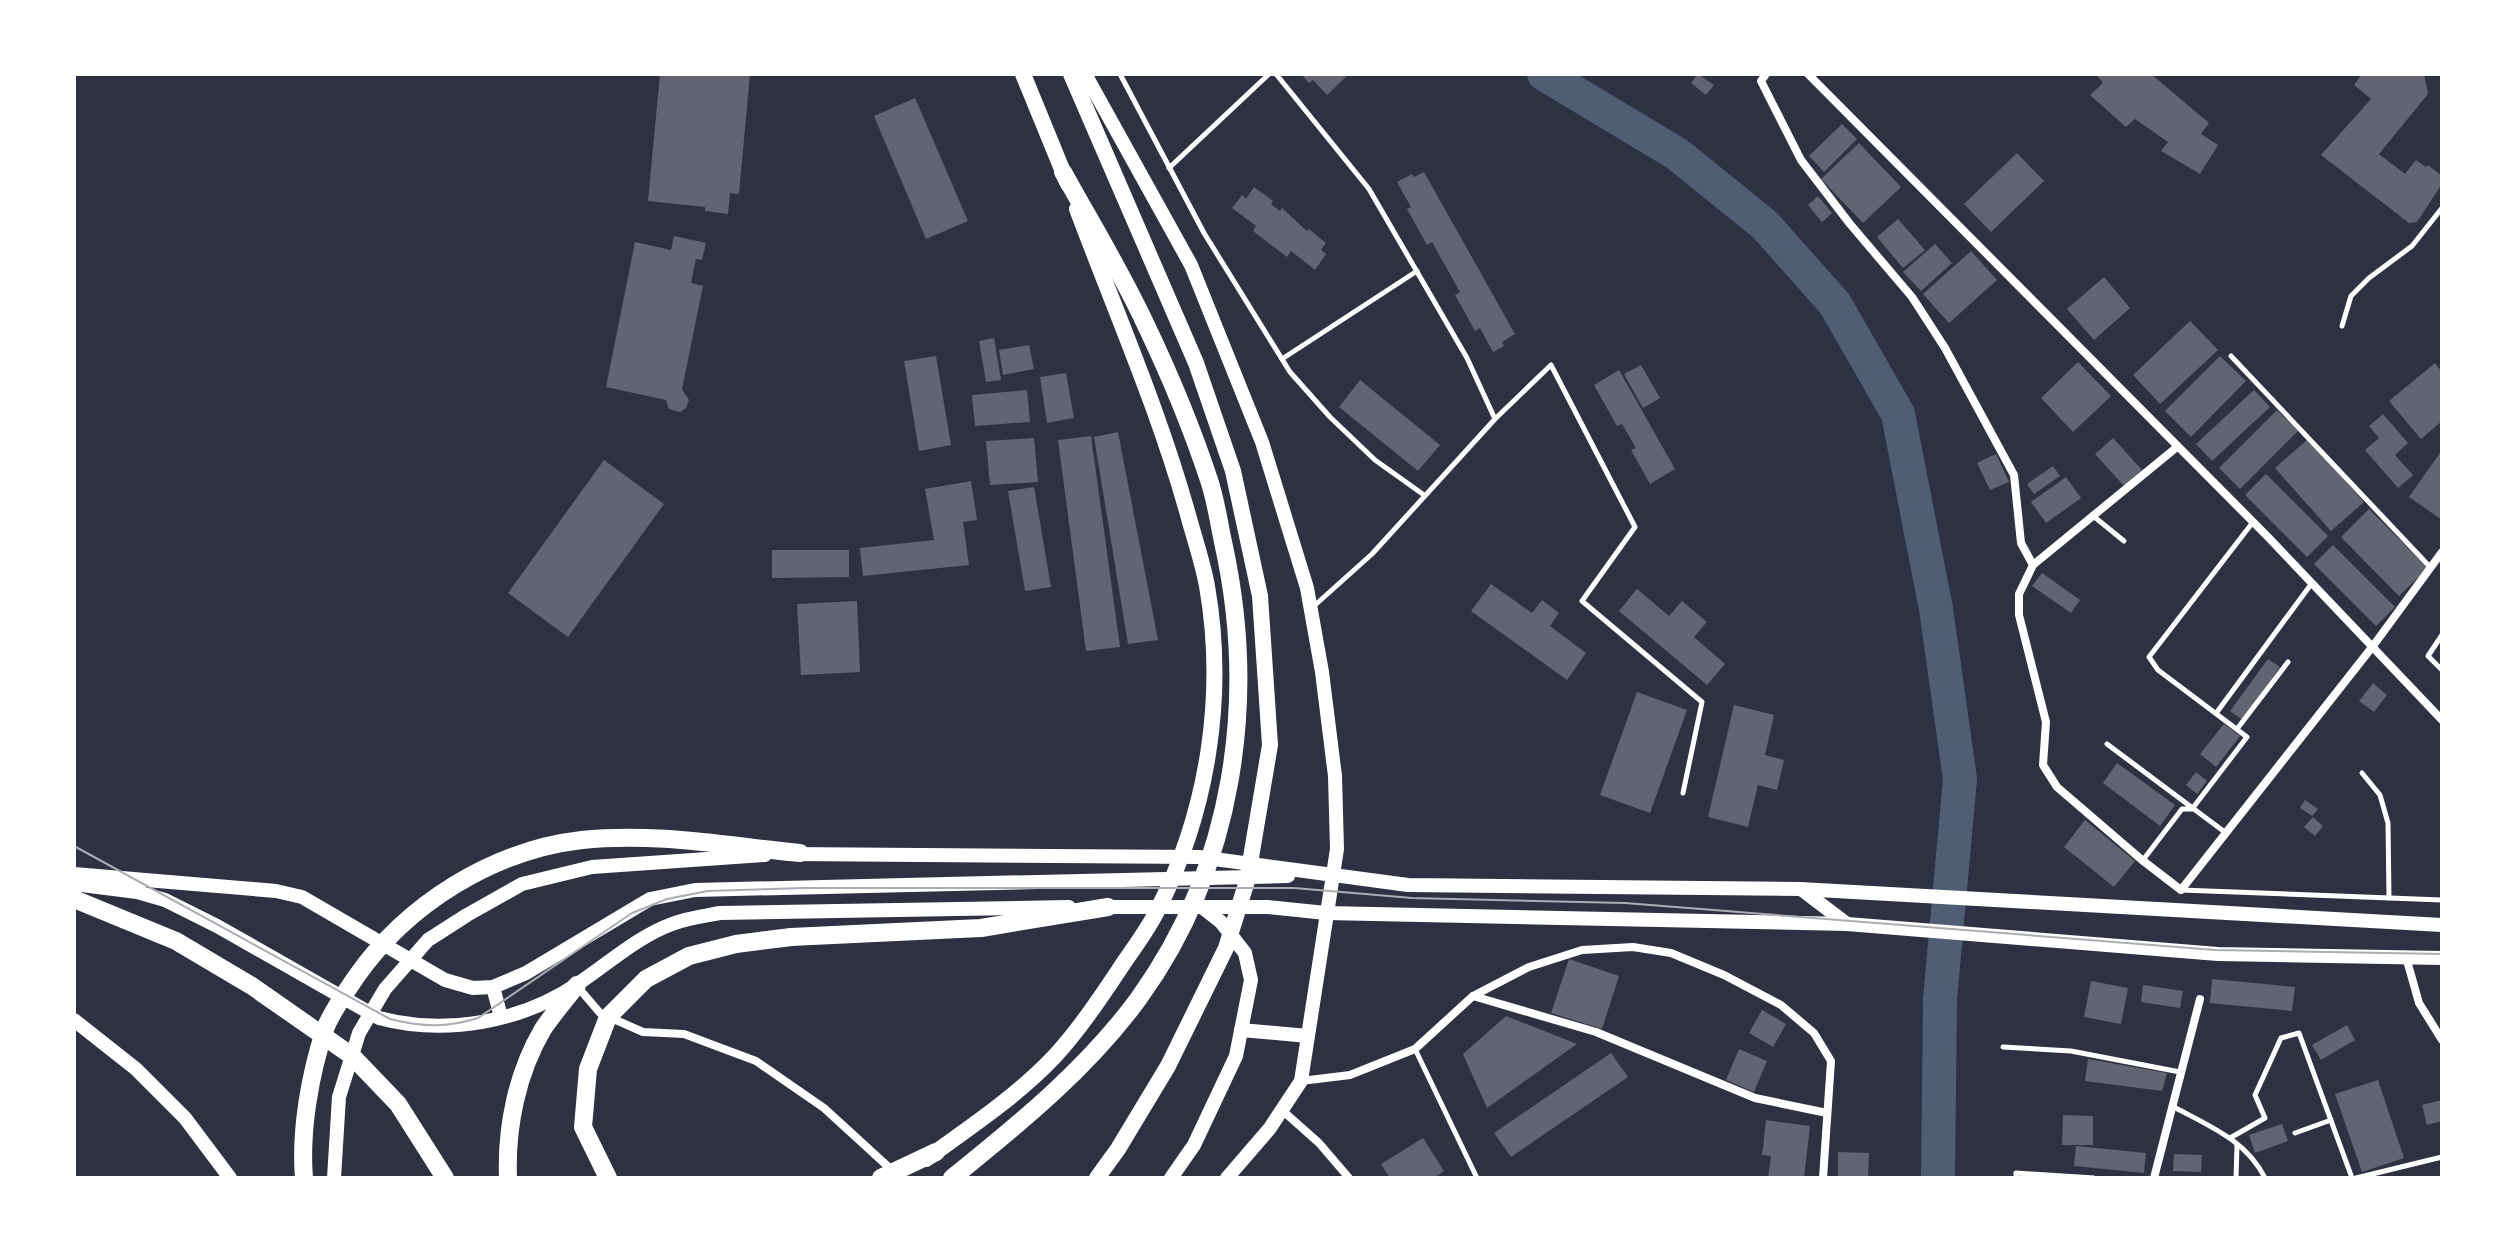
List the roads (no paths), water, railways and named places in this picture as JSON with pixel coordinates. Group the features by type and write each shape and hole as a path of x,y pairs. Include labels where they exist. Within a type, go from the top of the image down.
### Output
{"highway":[{"path":"900,1178 988,1113 1053,1057 1100,998 1158,911 1191,830 1214,721 1216,648 1207,583 1177,475 1150,395 1122,331 1023,74"},
{"path":"1071,74 1196,363 1233,471 1260,596 1270,745 1247,881 1226,948 1168,1066 1097,1178"},
{"path":"952,1178 1048,1098 1139,998 1182,930 1208,865 1232,779 1238,717 1238,650 1232,585 1211,486 1144,320 1063,172"},
{"path":"304,1178 301,1151 309,1099 326,1028 345,991 362,968 390,935 419,908 478,872 506,860 580,840 636,837 800,853"},
{"path":"74,899 176,941 252,986 352,1056 398,1104 445,1178"},
{"path":"608,1178 583,1127 588,1069 608,1017 646,979 689,956 736,944 791,937 981,928 1108,907"},
{"path":"508,1170 511,1119 523,1074 543,1029 577,985"},
{"path":"881,1178 936,1152"}],"main road":[{"path":"1085,74 1191,265 1262,442 1307,588 1322,672 1335,776 1337,849 1301,1081 1283,1111 1227,1178"},
{"path":"334,1178 339,1097 359,1033 385,989 428,940 467,915 522,884 592,867 800,853 1199,857 1408,885 1800,889 2442,925"},
{"path":"74,874 276,891 302,897 445,980 473,988 493,987 526,973 650,899 695,890 1333,875"},
{"path":"74,884 137,892 165,900 379,1018 432,1026 462,1025 538,1007 577,985 653,933 673,923 720,913 1268,907 1326,913 1847,924 2218,954 2442,958"},
{"path":"1800,889 1847,924"},
{"path":"1171,1178 1194,1145 1236,1056 1251,980 1245,953 1221,922 1202,907"},
{"path":"493,987 501,1017"},
{"path":"74,1020 136,1069 185,1118 230,1178"},
{"path":"1241,1030 1308,1036"}],"street":[{"path":"1766,74 1761,81 1801,160 1912,297 1945,348 2014,475 2021,543 2033,565"},
{"path":"1808,74 2253,522 2442,720"},
{"path":"2177,447 2033,565 2019,594 2019,615 2046,722 2043,765 2057,787 2181,890 2436,565 2442,552"},
{"path":"1301,1081 1350,1075 1415,1049 1473,996 1529,967 1582,950 1633,947 1671,953 1724,975 1781,1005 1814,1033 1831,1061 1823,1178"},
{"path":"2406,957 2419,1003 2442,1040"},
{"path":"577,985 600,1013 643,1032 684,1034 756,1061 824,1108 900,1178"},
{"path":"1473,996 1596,1032 1755,1098 1827,1113"},
{"path":"2154,1178 2200,999"},
{"path":"1283,1111 1319,1143 1349,1178"}],"lane":[{"path":"1120,74 1204,233 1290,372 1330,417 1375,460 1424,495"},
{"path":"1169,168 1269,74"},
{"path":"1276,74 1369,189 1467,358 1495,419"},
{"path":"2342,326 2351,296 2369,278 2412,246 2442,208"},
{"path":"1282,359 1417,271"},
{"path":"2231,356 2436,565"},
{"path":"1311,609 1372,554 1495,419 1551,365 1635,527 1582,601 1702,702 1683,793"},
{"path":"2092,515 2124,541"},
{"path":"2192,809 2247,737 2158,670 2149,657 2253,522"},
{"path":"2217,712 2312,583"},
{"path":"2442,635 2428,656 2442,670"},
{"path":"2237,729 2288,662"},
{"path":"2107,744 2226,833"},
{"path":"2362,773 2380,795 2388,823 2389,898"},
{"path":"2142,860 2182,809 2192,809"},
{"path":"2181,890 2442,900"},
{"path":"2230,1138 2265,1118 2255,1095 2281,1038 2299,1033 2354,1178 2442,1157"},
{"path":"2003,1047 2071,1051 2181,1072"},
{"path":"1415,1049 1477,1178"},
{"path":"2172,1106 2230,1138 2255,1158 2265,1178"},
{"path":"2295,1133 2331,1120"},
{"path":"2236,1178 2237,1144"},
{"path":"2016,1178 2016,1173 2094,1178"}],"waterway":[{"path":"1544,74 1677,154 1765,225 1835,304 1898,414 1936,609 1960,779 1940,999 1938,1178"}],"tram line":[{"path":"74,846 390,1019 424,1025 456,1024 478,1018 632,913 667,899 708,891 804,888 1294,888 1412,898 1625,903 2215,950 2442,954"}]}
